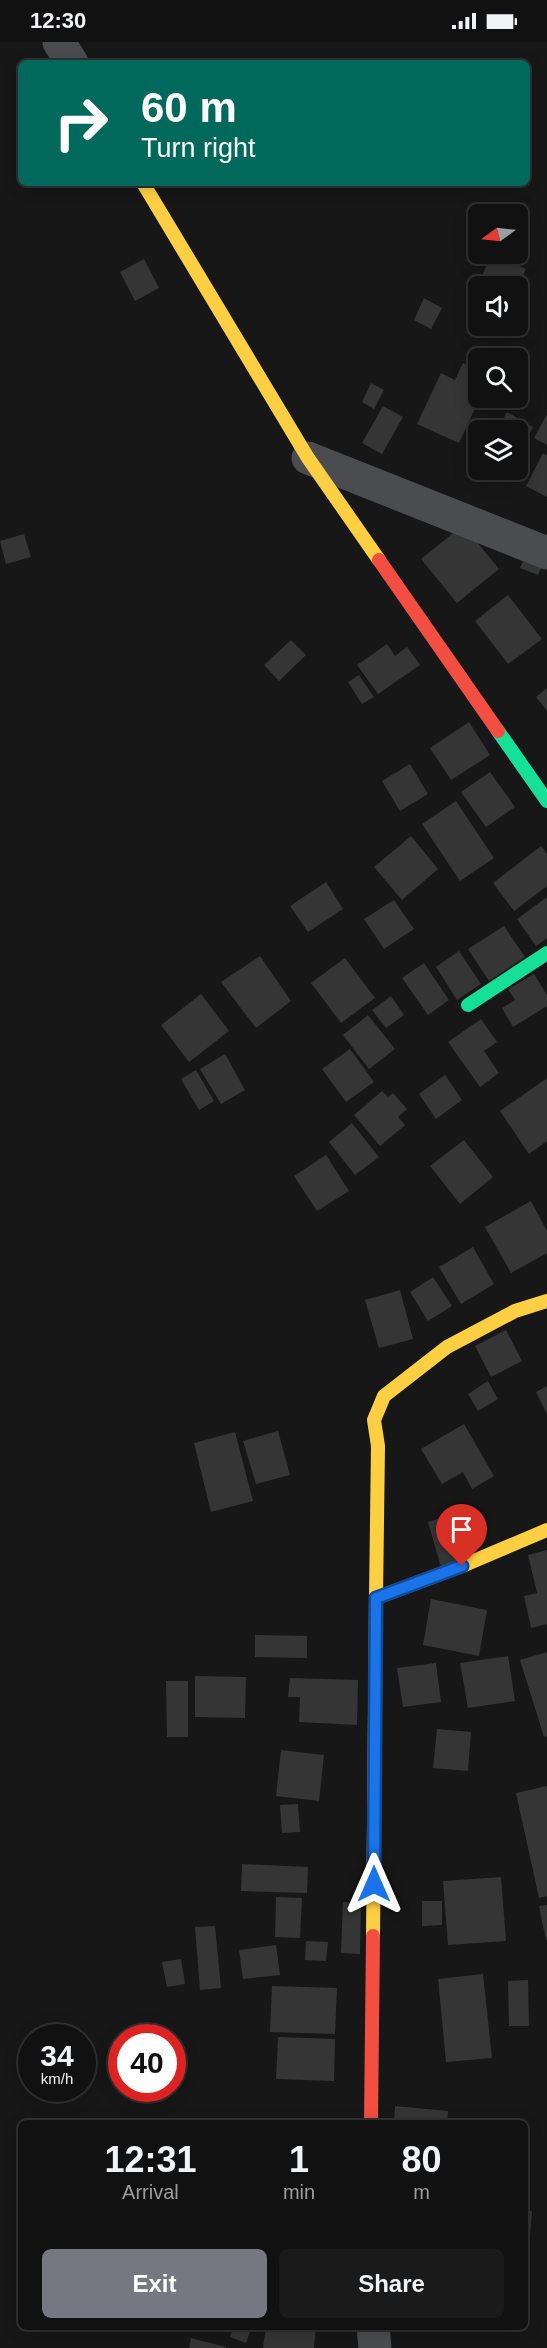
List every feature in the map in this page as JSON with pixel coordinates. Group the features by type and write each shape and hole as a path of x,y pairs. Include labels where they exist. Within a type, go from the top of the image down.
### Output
{"street":[{"path":"59,42 70,60"},
{"path":"145,186 308,458 547,801"},
{"path":"308,458 547,553"},
{"path":"468,1005 547,953"},
{"path":"371,2120 378,1446 375,1420 384,1396 447,1347 515,1311 547,1301"},
{"path":"376,1598 462,1566 547,1530"},
{"path":"373,2330 375,2348"}],"building":[{"path":"144,259 159,288 135,301 120,272"},
{"path":"487,264 515,264 526,269 523,276 482,276"},
{"path":"424,298 442,308 431,329 414,320"},
{"path":"463,363 468,365 468,408 475,408 459,443 417,424 441,373 455,380"},
{"path":"371,383 384,390 374,409 362,402"},
{"path":"383,406 403,417 382,454 362,443"},
{"path":"507,412 521,420 503,420"},
{"path":"547,414 547,445 534,438"},
{"path":"528,424 533,427 528,437"},
{"path":"543,453 547,456 547,497 526,486"},
{"path":"463,525 499,569 457,603 421,559"},
{"path":"24,534 31,557 6,564 0,541"},
{"path":"526,554 544,562 538,575 520,568"},
{"path":"508,595 542,639 508,664 475,621"},
{"path":"291,640 306,655 279,681 264,665"},
{"path":"387,644 395,656 407,647 420,665 378,694 357,665"},
{"path":"359,675 374,697 362,704 348,682"},
{"path":"547,688 547,711 536,697"},
{"path":"469,722 490,755 451,780 430,748"},
{"path":"410,764 428,794 400,811 382,781"},
{"path":"490,772 515,807 486,827 461,792"},
{"path":"456,801 494,858 460,881 422,824"},
{"path":"411,836 438,869 402,900 374,867"},
{"path":"541,846 547,854 547,886 514,911 493,883"},
{"path":"326,882 343,909 308,932 290,906"},
{"path":"547,897 547,938 536,946 517,919"},
{"path":"394,900 414,929 384,949 364,919"},
{"path":"504,926 525,957 489,981 468,949"},
{"path":"459,951 481,984 457,1000 436,967"},
{"path":"260,956 291,1001 256,1028 221,982"},
{"path":"345,958 375,998 341,1023 311,983"},
{"path":"424,963 449,1000 428,1015 402,978"},
{"path":"534,974 547,995 547,1006 513,1027 502,1008 515,1000 508,989"},
{"path":"201,994 229,1031 189,1062 161,1025"},
{"path":"391,996 404,1015 386,1028 372,1010"},
{"path":"368,1015 395,1049 369,1069 343,1035"},
{"path":"481,1019 497,1042 484,1051 499,1073 480,1087 448,1042"},
{"path":"350,1049 374,1082 346,1102 322,1069"},
{"path":"225,1054 245,1090 221,1104 200,1069"},
{"path":"196,1070 214,1101 199,1110 181,1079"},
{"path":"445,1075 462,1100 436,1119 419,1094"},
{"path":"547,1078 547,1141 529,1154 500,1111"},
{"path":"382,1091 388,1097 393,1093 407,1109 398,1117 405,1125 380,1146 354,1115"},
{"path":"352,1123 379,1157 355,1175 329,1142"},
{"path":"464,1140 493,1177 460,1204 430,1166"},
{"path":"326,1155 349,1191 317,1211 294,1176"},
{"path":"531,1201 547,1231 547,1253 511,1273 485,1227"},
{"path":"473,1247 494,1284 461,1304 439,1267"},
{"path":"433,1277 452,1306 428,1321 410,1292"},
{"path":"400,1290 413,1339 379,1348 365,1300"},
{"path":"506,1330 522,1361 491,1377 475,1346"},
{"path":"488,1381 498,1399 478,1411 468,1394"},
{"path":"547,1386 547,1414 536,1392"},
{"path":"464,1424 494,1476 472,1489 463,1472 442,1484 421,1449"},
{"path":"278,1431 290,1475 256,1484 243,1441"},
{"path":"235,1432 253,1501 211,1512 194,1443"},
{"path":"461,1512 474,1557 441,1567 428,1522"},
{"path":"547,1550 547,1624 531,1628 524,1596 537,1593 528,1555"},
{"path":"431,1599 487,1610 479,1656 423,1645"},
{"path":"255,1635 307,1636 307,1658 255,1657"},
{"path":"547,1652 547,1736 544,1737 520,1660"},
{"path":"508,1656 515,1701 468,1708 460,1663"},
{"path":"436,1663 441,1702 403,1707 397,1668"},
{"path":"195,1676 246,1677 245,1718 195,1717"},
{"path":"290,1678 358,1680 357,1725 299,1722 300,1697 288,1697"},
{"path":"166,1681 188,1681 188,1737 167,1737"},
{"path":"437,1729 471,1732 468,1771 433,1768"},
{"path":"281,1750 324,1755 319,1801 276,1796"},
{"path":"547,1786 547,1896 539,1898 516,1793"},
{"path":"298,1804 300,1832 282,1833 280,1805"},
{"path":"242,1864 308,1867 307,1893 241,1891"},
{"path":"501,1877 506,1941 448,1945 443,1881"},
{"path":"276,1897 302,1898 300,1938 275,1937"},
{"path":"422,1901 442,1901 442,1925 422,1926"},
{"path":"343,1902 361,1903 360,1954 341,1953"},
{"path":"547,1905 547,1939 546,1940 539,1906"},
{"path":"215,1926 221,1988 200,1990 195,1927"},
{"path":"306,1941 328,1942 326,1961 305,1960"},
{"path":"276,1945 280,1975 243,1979 239,1950"},
{"path":"181,1959 185,1984 167,1987 162,1962"},
{"path":"483,1974 492,2058 446,2062 438,1979"},
{"path":"528,1980 529,2026 509,2026 508,1981"},
{"path":"272,1986 337,1988 335,2034 270,2032"},
{"path":"278,2037 335,2039 334,2081 276,2079"},
{"path":"395,2106 448,2111 447,2120 394,2120"},
{"path":"528,2211 532,2211 528,2261"},
{"path":"233,2330 251,2330 246,2343 230,2337"},
{"path":"265,2330 316,2330 314,2348 263,2348"},
{"path":"191,2338 226,2347 226,2348 189,2348"}],"traffic: fast":[{"path":"498,731 547,801"},
{"path":"468,1005 547,953"}],"traffic: slow":[{"path":"145,186 308,458 379,560"},
{"path":"376,1598 378,1446 374,1420 384,1396 447,1347 515,1311 547,1301"},
{"path":"373,1936 376,1598 462,1566 547,1530"}],"traffic: jam":[{"path":"379,560 498,731"},
{"path":"371,2120 373,1936"}],"route":[{"path":"374,1884 376,1598 462,1566"}]}
